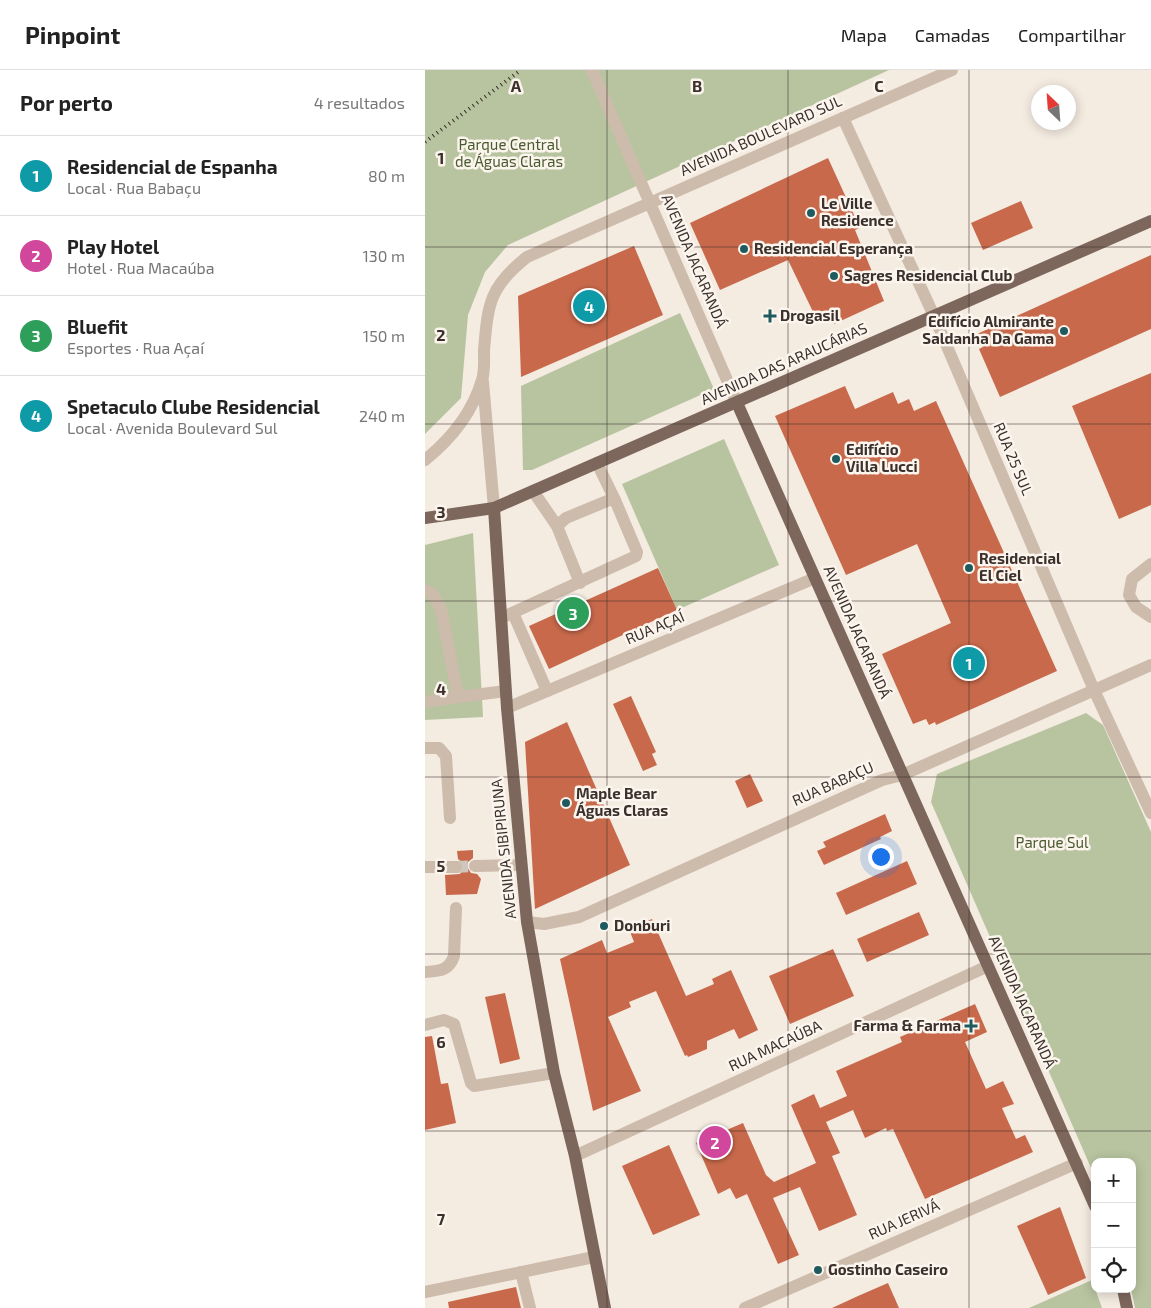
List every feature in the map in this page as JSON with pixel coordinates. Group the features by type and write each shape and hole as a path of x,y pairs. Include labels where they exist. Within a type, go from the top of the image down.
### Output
{"main road":[{"name":"AVENIDA DAS ARAUCÁRIAS","path":"425,518 495,508 1151,221"},
{"name":"AVENIDA JACARANDÁ","path":"737,402 1094,1203"},
{"name":"AVENIDA SIBIPIRUNA","path":"495,508 507,708 527,922 554,1074 575,1156 605,1308"},
{"path":"1124,1293 1127,1308"}],"street":[{"name":"AVENIDA JACARANDÁ","path":"592,70 737,402"},
{"name":"AVENIDA BOULEVARD SUL","path":"425,460 444,445 466,417 482,379 487,314 493,292 508,272 527,257 952,70"},
{"name":"RUA 25 SUL","path":"843,118 934,316 1094,690 1151,813"},
{"name":"AVENIDA SIBIPIRUNA","path":"482,379 495,508"},
{"path":"501,618 636,556 637,552 597,463"},
{"path":"533,491 557,526 580,583"},
{"path":"557,526 566,518 615,500"},
{"path":"1151,564 1132,579 1129,595 1136,607 1151,617"},
{"name":"RUA AÇAÍ","path":"507,708 815,578"},
{"path":"425,590 432,593 441,609 458,697"},
{"path":"513,613 547,691"},
{"name":"RUA BABAÇU","path":"527,922 544,924 579,917 882,780 902,775 1151,665"},
{"path":"425,702 506,691"},
{"path":"425,748 439,748 446,756 450,818"},
{"path":"475,866 521,864"},
{"path":"425,867 456,867"},
{"path":"425,972 441,970 451,964 454,956 456,908"},
{"name":"RUA MACAÚBA","path":"575,1156 988,966"},
{"path":"425,1025 444,1020 455,1024 471,1083 474,1086 554,1074"},
{"name":"RUA JERIVÁ","path":"745,1308 1077,1163"},
{"path":"425,1292 594,1257"},
{"path":"521,1272 530,1308"}],"green space":[{"name":"Parque Central de Águas Claras","path":"425,70 889,70 508,245 485,272 468,315 461,398 425,434"},
{"path":"680,313 714,389 532,470 523,470 521,386"},
{"path":"724,439 779,565 677,610 622,484"},
{"path":"473,533 483,717 425,720 425,545"},
{"name":"Parque Sul","path":"1086,713 1103,725 1151,832 1151,1308 1135,1308 1132,1293 1136,1293 1136,1158 1091,1158 1091,1168 931,802 937,774"},
{"path":"1091,1280 1091,1293 1097,1293 1102,1308 1029,1308"}],"building":[{"path":"828,158 860,228 855,230 884,301 834,324 829,313 816,318 788,260 720,290 690,223"},
{"path":"1021,201 1033,228 983,250 971,223"},
{"path":"634,246 663,315 521,377 518,296"},
{"name":"Edifício Almirante Saldanha Da Gama","path":"1151,255 1151,329 1000,397 979,349 983,347 977,334"},
{"path":"1151,373 1151,505 1119,519 1072,406"},
{"path":"845,386 855,409 893,392 898,404 909,399 914,411 936,401 1057,671 936,725 935,722 929,725 926,719 913,724 882,654 951,623 917,544 846,575 775,416"},
{"path":"658,568 677,610 549,669 529,626"},
{"path":"631,696 656,752 652,754 657,765 643,771 613,704"},
{"name":"Maple Bear Águas Claras","path":"567,722 630,865 535,909 525,742"},
{"path":"750,774 763,801 747,808 735,781"},
{"path":"885,814 892,831 880,837 881,839 824,865 817,851 826,847 823,842"},
{"path":"473,850 473,858 468,862 467,867 471,873 477,874 481,879 477,894 446,895 445,875 460,874 464,867 463,863 458,859 457,851"},
{"path":"907,861 917,884 846,915 836,893"},
{"path":"919,912 929,935 867,962 857,939"},
{"path":"652,919 686,996 714,984 712,979 731,970 758,1030 739,1039 734,1029 707,1041 707,1049 688,1057 687,1055 685,1056 656,991 629,1002 631,1007 608,1017 641,1091 593,1111 560,959 602,940 607,953 634,942 629,929"},
{"path":"833,949 854,996 790,1024 769,976"},
{"path":"505,993 520,1059 500,1064 485,997"},
{"path":"975,1004 987,1032 965,1042 986,1089 1003,1081 1014,1104 1002,1108 1016,1139 1025,1135 1033,1152 925,1199 893,1129 887,1131 886,1128 865,1138 853,1110 826,1122 840,1153 832,1156 857,1215 819,1231 800,1187 773,1198 799,1255 778,1264 747,1194 736,1199 730,1188 718,1194 696,1143 743,1123 766,1175 774,1182 816,1163 791,1105 814,1094 820,1108 847,1096 836,1071 902,1042 900,1037"},
{"path":"432,1036 441,1084 448,1083 456,1123 425,1130 425,1037"},
{"path":"669,1145 700,1215 653,1235 622,1166"},
{"path":"1060,1207 1086,1278 1048,1295 1017,1226"},
{"path":"888,1283 899,1308 832,1308 858,1296"},
{"path":"516,1287 521,1308 449,1308 448,1302"}],"tunnel":[{"path":"456,867 475,866"}],"railway":[{"path":"425,142 521,70"}],"place":[{"name":"Le Ville Residence","path":"811,213"},
{"name":"Residencial Esperança","path":"744,249"},
{"name":"Sagres Residencial Club","path":"834,276"},
{"name":"Spetaculo Clube Residencial","path":"589,306"},
{"name":"Drogasil","path":"770,316"},
{"name":"Edifício Almirante Saldanha Da Gama","path":"1064,331"},
{"name":"Edifício Villa Lucci","path":"836,459"},
{"name":"Residencial El Ciel","path":"969,568"},
{"name":"Bluefit","path":"573,613"},
{"name":"Residencial de Espanha","path":"969,663"},
{"name":"Maple Bear Águas Claras","path":"566,803"},
{"name":"Donburi","path":"604,926"},
{"name":"Farma & Farma","path":"971,1026"},
{"name":"Play Hotel","path":"715,1142"},
{"name":"Gostinho Caseiro","path":"818,1270"}]}
